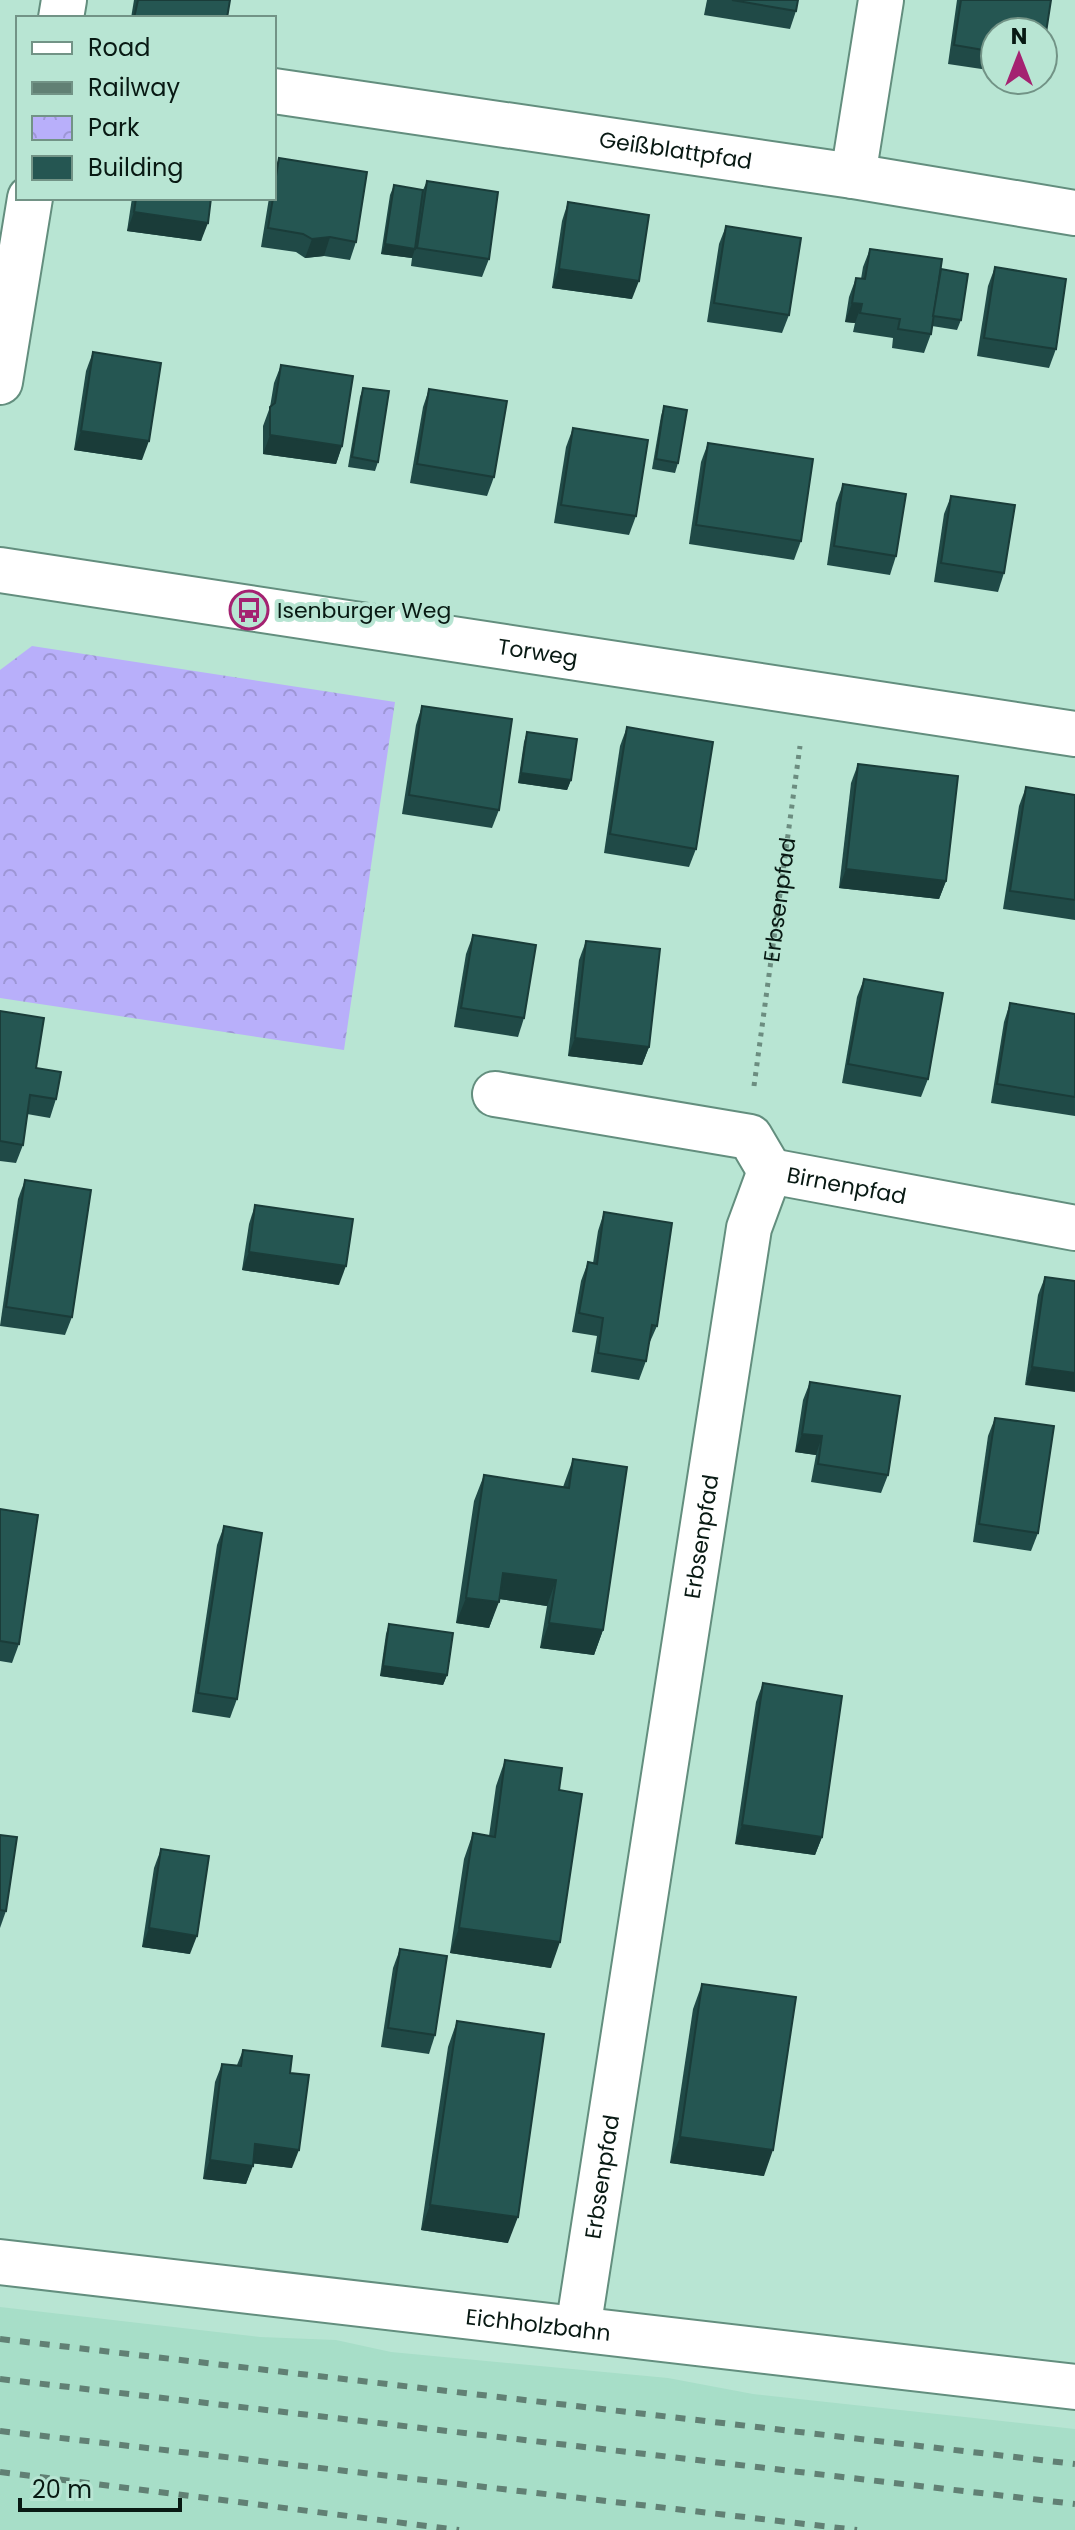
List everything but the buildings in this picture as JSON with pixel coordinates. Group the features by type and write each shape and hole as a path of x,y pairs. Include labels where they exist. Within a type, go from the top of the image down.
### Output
{"street":[{"path":"853,176 881,0"},
{"name":"Geißblattpfad","path":"276,91 853,176 1075,213"},
{"path":"0,382 30,200"},
{"name":"Torweg","path":"0,570 1075,734"},
{"name":"Birnenpfad","path":"495,1094 750,1137 770,1171 1075,1228"},
{"name":"Erbsenpfad","path":"578,2329 749,1228 770,1171"},
{"name":"Eichholzbahn","path":"0,2262 1075,2387"}],"path":[{"name":"Erbsenpfad","path":"752,1096 800,746"}],"shaded area":[{"path":"0,2307 260,2337 336,2340 391,2352 668,2378 753,2394 1075,2429 1075,2530 0,2530"}],"green space":[{"path":"32,646 395,702 344,1050 0,998 0,670"}],"railway":[{"path":"0,2339 1075,2464"},
{"path":"0,2379 1075,2504"},
{"path":"0,2431 857,2530"},
{"path":"0,2472 459,2530"}],"place":[{"name":"Isenburger Weg","path":"249,610"}]}
